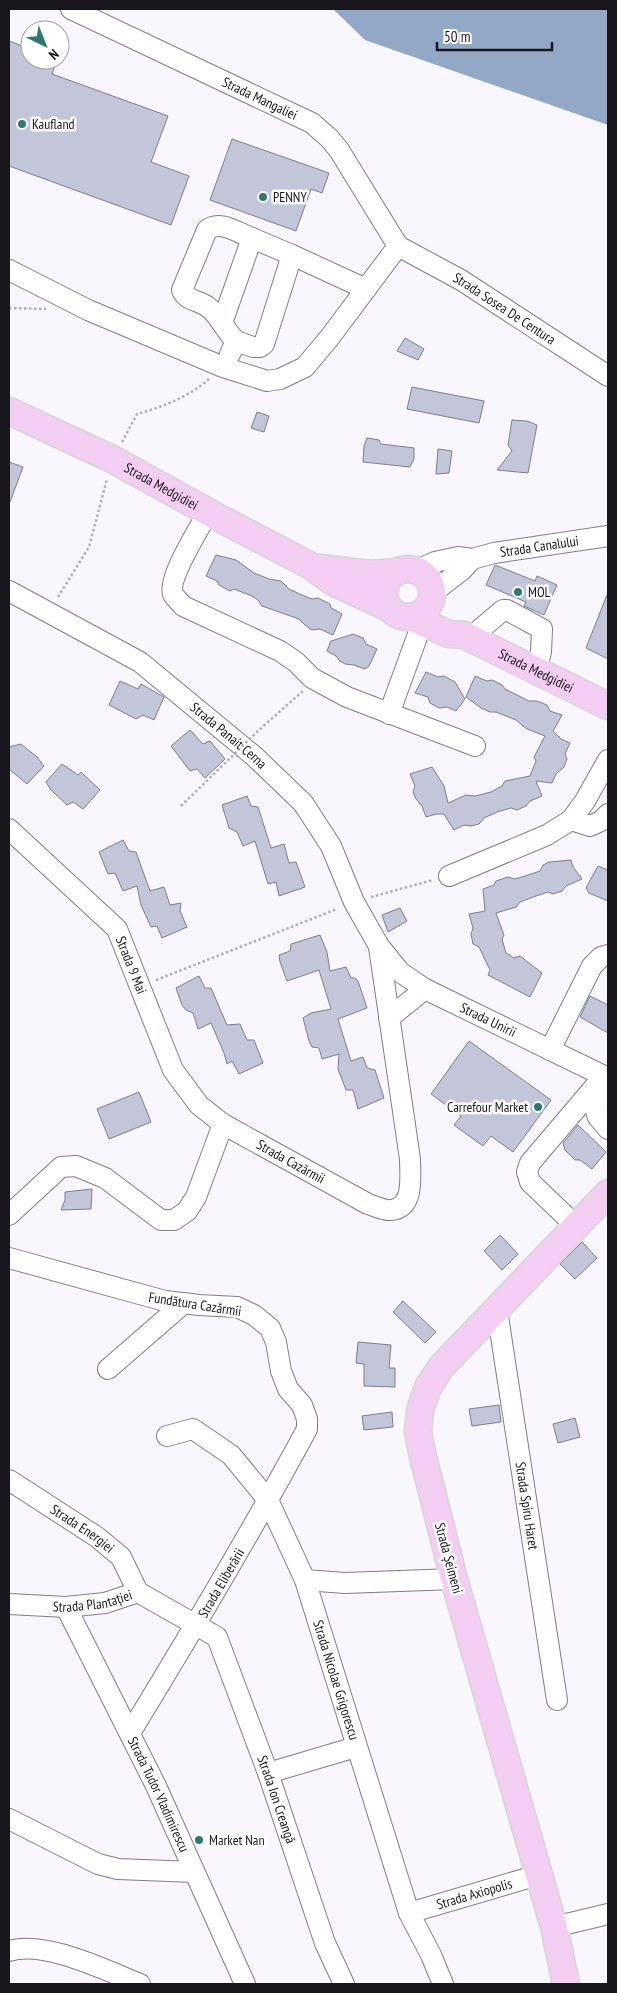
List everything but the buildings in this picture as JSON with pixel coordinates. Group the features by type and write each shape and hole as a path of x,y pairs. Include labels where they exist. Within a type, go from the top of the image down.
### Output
{"main road":[{"name":"Strada Medgidiei","path":"9,410 112,459 311,566 333,582 418,608 457,623 467,637 608,706"},
{"name":"Strada Medgidiei","path":"311,566 342,572 370,574 407,571"},
{"path":"407,571 428,580 418,608 386,602 385,588 391,576 407,571"},
{"name":"Strada Șeimeni","path":"566,1984 554,1927 454,1579 418,1432 420,1410 428,1388 441,1367 608,1192"}],"street":[{"name":"Strada Mangaliei","path":"71,9 312,122 339,150 398,246"},
{"path":"292,255 264,344 260,347 253,347 236,341 227,334 222,324 208,307 187,298 182,290 208,230 213,226 220,225 292,255 366,289"},
{"path":"222,324 252,238"},
{"path":"9,270 88,310 223,367 268,380 280,379 304,367 398,246"},
{"name":"Strada Sosea De Centura","path":"398,246 460,280 608,376"},
{"path":"223,367 236,341"},
{"path":"208,512 172,584 173,594 183,606 280,651 296,662 312,678 347,697 475,746"},
{"name":"Strada Canalului","path":"407,571 458,557 472,559 494,553 608,536"},
{"name":"Strada Canalului","path":"418,608 472,559"},
{"name":"Strada Panait Cerna","path":"9,591 140,662 254,756 303,803 331,846 354,902 379,946"},
{"path":"389,714 412,653 418,608"},
{"path":"467,637 503,610 507,610 542,629 541,652 536,670"},
{"path":"449,876 547,835 571,820 585,801 608,760"},
{"path":"571,820 590,826 606,819"},
{"name":"Strada 9 Mai","path":"9,829 117,929 173,1070 199,1105 223,1124"},
{"name":"Strada Unirii","path":"379,946 400,972 425,989 550,1050 607,1083"},
{"name":"Strada Cazărmii","path":"223,1124 368,1204 391,1210 399,1208 408,1199 410,1159 379,946"},
{"path":"550,1050 592,966 601,957 608,955"},
{"path":"389,1018 425,989"},
{"path":"607,1083 596,1110 598,1117 608,1129"},
{"path":"576,1226 530,1182 527,1172 530,1163 607,1083"},
{"path":"9,1215 61,1167 76,1166 105,1178 162,1220 174,1220 187,1211 196,1197 223,1124"},
{"name":"Fundătura Cazărmii","path":"9,1258 86,1278 134,1293 184,1304 237,1307 263,1321 270,1328 276,1342 288,1389 302,1405 307,1419 307,1429"},
{"path":"108,1369 184,1304"},
{"name":"Strada Spiru Haret","path":"497,1310 557,1700"},
{"name":"Strada Nicolae Grigorescu","path":"167,1436 194,1429 231,1455 268,1500 305,1580 409,1913 432,1955 443,1984"},
{"name":"Strada Eliberării","path":"130,1733 196,1625 307,1429"},
{"name":"Strada Energiei","path":"9,1480 97,1537 115,1552 120,1557 138,1592"},
{"path":"305,1580 345,1583 454,1579"},
{"name":"Strada Plantației","path":"9,1604 66,1607 105,1603 138,1592 196,1625"},
{"name":"Strada Tudor Vladimirescu","path":"66,1607 130,1733 245,1984"},
{"name":"Strada Ion Creangă","path":"196,1625 217,1638 268,1773 325,1943 344,1984"},
{"path":"268,1773 356,1747"},
{"path":"9,1819 98,1864 118,1869 194,1872"},
{"name":"Strada Axiopolis","path":"409,1913 538,1874"},
{"path":"554,1927 608,1914"},
{"path":"9,1951 18,1948 56,1952 140,1984"}],"path":[{"path":"181,806 259,730 304,690"},
{"path":"140,986 354,902 449,876"}],"water":[{"path":"333,9 608,9 608,125 365,40"}],"place":[{"name":"Kaufland","path":"22,124"},
{"name":"PENNY","path":"263,197"},
{"name":"MOL","path":"518,592"},
{"name":"Carrefour Market","path":"538,1107"},
{"name":"Market Nan","path":"199,1840"}]}
